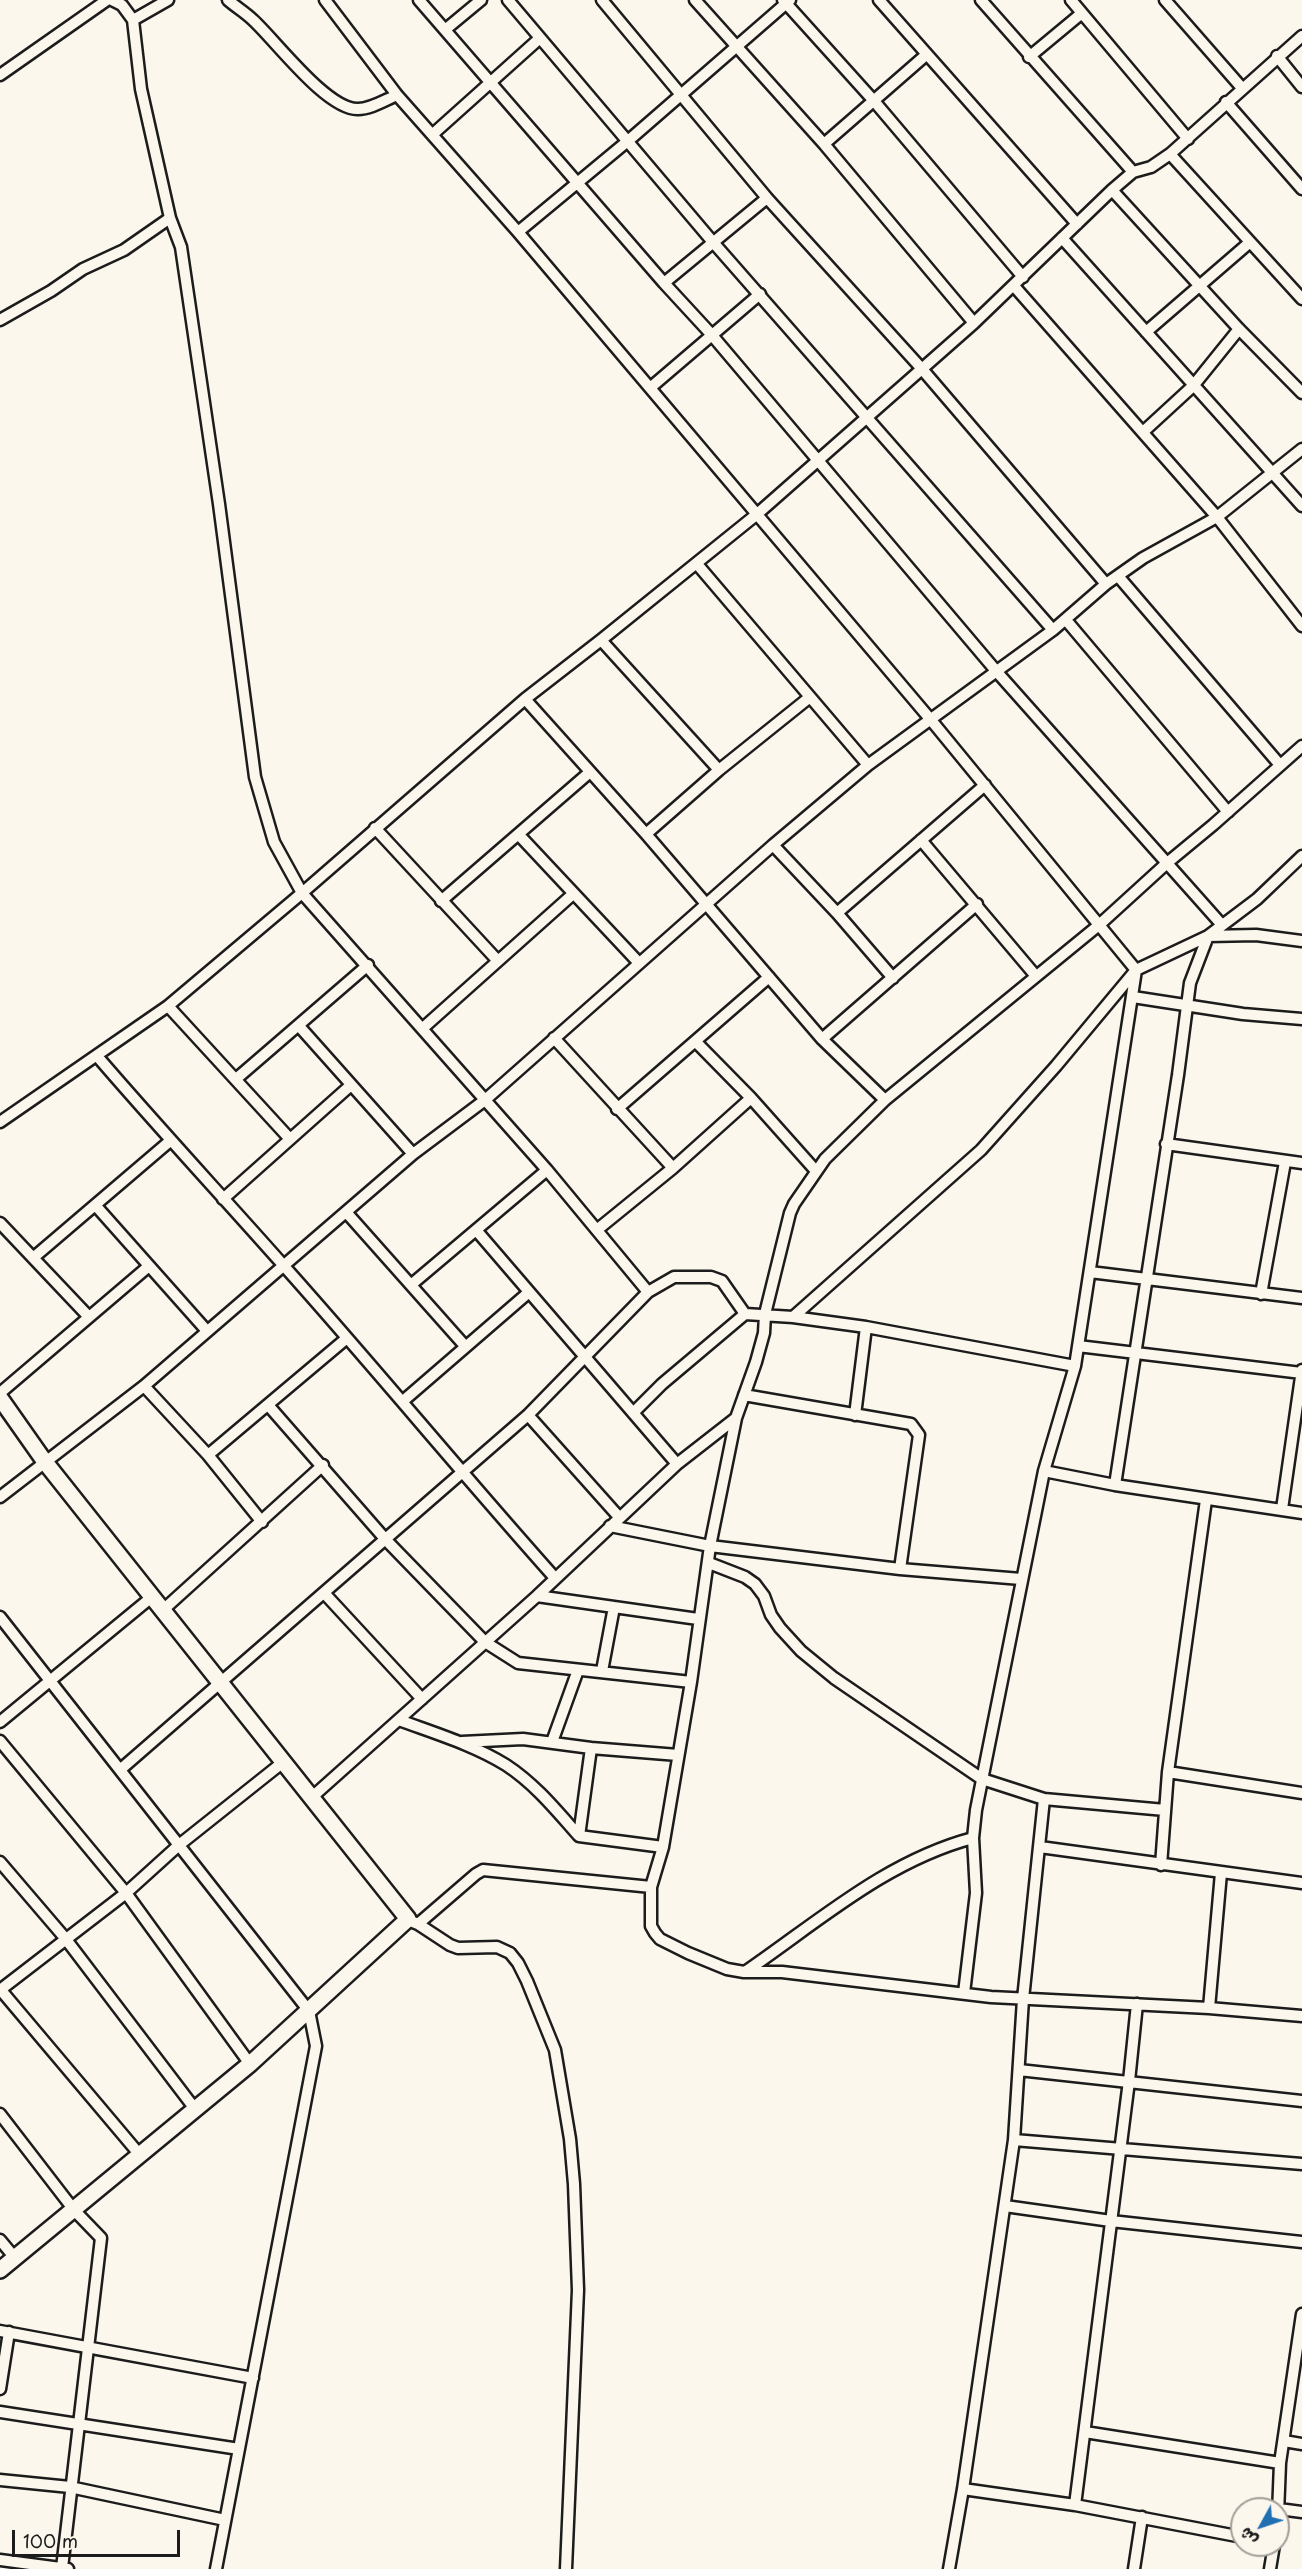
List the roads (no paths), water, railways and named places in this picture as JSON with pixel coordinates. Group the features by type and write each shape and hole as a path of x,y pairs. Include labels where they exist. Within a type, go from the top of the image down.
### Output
{"street":[{"path":"0,75 107,0"},
{"path":"112,0 122,5 133,20 141,89 170,218 181,247 219,504 255,777 274,842 302,893 547,1170 648,1292"},
{"path":"133,20 168,0"},
{"path":"228,0 253,20 317,87 345,107 357,109 369,107 397,94"},
{"path":"325,0 397,94 518,232 931,720 1136,970 1075,1366 1044,1471 982,1779 974,1838 976,1893 964,1993"},
{"path":"419,0 663,283 711,334 997,672 1222,925"},
{"path":"446,29 481,0"},
{"path":"508,0 629,140 712,241 1053,630"},
{"path":"602,0 767,198 922,369 1106,584"},
{"path":"694,0 824,144 974,323"},
{"path":"879,0 1077,224"},
{"path":"981,0 1133,172"},
{"path":"1071,0 1188,138"},
{"path":"1165,0 1242,88"},
{"path":"518,232 737,48 787,1 1023,277"},
{"path":"1029,57 1082,13"},
{"path":"0,1122 168,1006 525,699 756,515 974,323 1112,190 1133,172 1151,167 1170,154 1302,36"},
{"path":"433,134 540,38"},
{"path":"824,144 926,55"},
{"path":"1277,56 1302,87"},
{"path":"1226,102 1302,189"},
{"path":"1170,154 1249,243 1300,294"},
{"path":"1112,190 1239,329 1302,393"},
{"path":"663,283 767,198"},
{"path":"0,321 83,269 124,250 170,218"},
{"path":"1062,238 1193,386 1274,472 1302,506"},
{"path":"1146,332 1249,243"},
{"path":"1014,286 1217,517 1302,626"},
{"path":"650,388 760,294"},
{"path":"1143,432 1193,386 1239,329"},
{"path":"0,1497 144,1386 413,1154 485,1100 773,845 868,765 1053,630 1106,584 1143,558 1217,517 1302,449"},
{"path":"697,564 868,765"},
{"path":"1118,576 1280,765"},
{"path":"1066,620 1228,812"},
{"path":"601,640 719,770"},
{"path":"646,834 719,770 810,697"},
{"path":"525,699 646,834 822,1039 885,1100"},
{"path":"1302,746 1099,925 1035,975 885,1100 825,1160 790,1213 765,1314 764,1333 736,1418 710,1546 691,1682 663,1847 651,1887 651,1926 660,1939 727,1969 744,1972 782,1972 1023,1999 1209,2008 1302,2016"},
{"path":"441,901 590,772"},
{"path":"837,913 985,786"},
{"path":"375,828 498,961"},
{"path":"519,835 639,963"},
{"path":"921,840 1035,975"},
{"path":"773,845 837,913 893,978"},
{"path":"793,1317 981,1150 1056,1066 1136,970 1208,936 1257,899 1302,856"},
{"path":"423,1028 573,894"},
{"path":"822,1039 977,904"},
{"path":"1208,936 1256,935 1302,941"},
{"path":"1115,1485 1178,1075 1186,1005 1190,983 1208,936"},
{"path":"236,1079 368,965"},
{"path":"617,1109 769,977"},
{"path":"1133,996 1302,1019"},
{"path":"168,1006 290,1139"},
{"path":"298,1026 413,1154"},
{"path":"554,1038 673,1168"},
{"path":"696,1042 751,1098 816,1171"},
{"path":"97,1056 170,1141 284,1265 403,1401 462,1474 555,1578"},
{"path":"223,1199 351,1085"},
{"path":"598,1229 673,1168 751,1098"},
{"path":"33,1258 170,1141"},
{"path":"1166,1144 1302,1163"},
{"path":"1261,1294 1285,1162"},
{"path":"412,1284 547,1170"},
{"path":"96,1206 207,1331"},
{"path":"346,1212 465,1346"},
{"path":"0,1223 89,1317"},
{"path":"476,1230 677,1464"},
{"path":"0,1393 150,1266"},
{"path":"1089,1272 1302,1299"},
{"path":"121,1769 325,1594 528,1415 648,1292 674,1277 711,1277 722,1281 745,1314"},
{"path":"403,1401 528,1293"},
{"path":"633,1413 662,1384 745,1314 793,1317 866,1327 1075,1366"},
{"path":"855,1415 866,1327"},
{"path":"208,1455 347,1338"},
{"path":"1078,1346 1302,1372 1282,1509"},
{"path":"144,1386 208,1455 262,1521"},
{"path":"744,1395 911,1424 919,1435 900,1569"},
{"path":"0,1398 45,1462 153,1596 282,1763 413,1922 450,1946 458,1948 497,1947 510,1953 527,1981 555,2050 570,2139 574,2184 578,2290 566,2569"},
{"path":"268,1405 387,1540 485,1642 518,1663 691,1682"},
{"path":"528,1415 619,1517"},
{"path":"311,1798 537,1596 677,1464 736,1418"},
{"path":"163,1610 323,1465"},
{"path":"1044,1471 1206,1500 1302,1513"},
{"path":"1161,1865 1168,1772 1206,1500"},
{"path":"610,1526 710,1546 900,1569 1021,1579"},
{"path":"709,1563 745,1577 755,1584 764,1596 771,1615 780,1628 801,1651 834,1678 982,1779 1044,1799 1165,1810"},
{"path":"325,1594 422,1699"},
{"path":"0,1722 153,1596"},
{"path":"537,1596 698,1619"},
{"path":"602,1671 614,1607"},
{"path":"0,1617 309,2011 316,2046 216,2569"},
{"path":"552,1742 578,1670"},
{"path":"399,1720 459,1743 505,1765 543,1795 579,1836 663,1847"},
{"path":"459,1743 523,1739 591,1748 678,1755"},
{"path":"0,1742 126,1893 250,2064"},
{"path":"579,1836 591,1748"},
{"path":"140,2155 0,1989 126,1893 178,1845 282,1763"},
{"path":"1168,1772 1302,1793"},
{"path":"949,2569 963,2489 1014,2140 1023,1999 1044,1799"},
{"path":"744,1972 873,1882 945,1845 974,1838"},
{"path":"1040,1847 1302,1883"},
{"path":"0,1862 65,1938 195,2109"},
{"path":"0,2270 250,2064 413,1922 476,1874 483,1870 651,1887"},
{"path":"1209,2008 1221,1873"},
{"path":"1075,2505 1130,2081 1137,2004"},
{"path":"1019,2070 1302,2101"},
{"path":"0,2114 74,2210 101,2238 70,2487 65,2569 0,2560"},
{"path":"1014,2140 1302,2164"},
{"path":"1005,2206 1111,2221 1302,2242"},
{"path":"0,2240 15,2258"},
{"path":"1280,2497 1284,2441 1297,2380 1302,2314"},
{"path":"0,2389 5,2332 253,2378"},
{"path":"0,2412 239,2449"},
{"path":"1085,2432 1281,2463"},
{"path":"1284,2441 1302,2444"},
{"path":"0,2480 70,2487 225,2520"},
{"path":"963,2489 1075,2505 1230,2535"},
{"path":"1134,2569 1142,2517"}]}
